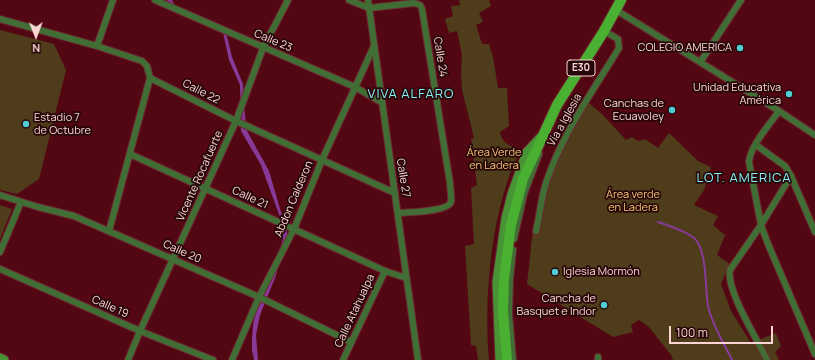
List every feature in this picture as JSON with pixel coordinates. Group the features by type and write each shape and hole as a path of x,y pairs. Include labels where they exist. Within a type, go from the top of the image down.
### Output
{"main road":[{"name":"E30","path":"500,360 497,282 506,218 512,194 527,152 540,140 557,105 604,31 621,0"},
{"path":"507,360 504,279 511,225 523,179 540,140"},
{"path":"0,358 4,360"}],"street":[{"path":"97,46 113,0"},
{"name":"Calle 23","path":"155,0 355,87 382,102"},
{"name":"Vicente Rocafuerte","path":"128,360 236,121 263,48 288,0"},
{"name":"Calle 24","path":"349,0 369,8 414,3 420,5 422,9 450,183 451,202 448,207 440,209 399,213"},
{"name":"Calle 27","path":"368,0 399,213 406,278 418,360"},
{"path":"701,61 741,0"},
{"path":"616,10 701,61 815,135"},
{"path":"0,19 97,46 142,61 146,66 150,78 109,231"},
{"name":"Vía a Iglesia","path":"536,231 546,184 558,154 570,130 619,48 618,39 604,31"},
{"name":"Abdon Calderon","path":"232,360 259,296 294,229 322,160 374,46"},
{"name":"Calle 22","path":"150,78 236,121 395,193"},
{"path":"779,111 756,145 749,157 749,162 761,225 815,354"},
{"name":"E30","path":"512,360 509,314 510,279 514,238 524,194 539,155 540,140"},
{"path":"756,145 785,166 791,176 815,232"},
{"name":"Calle 21","path":"130,154 385,271 406,278"},
{"path":"767,360 745,318 729,278 730,270 761,225 791,176"},
{"name":"Calle 20","path":"0,195 74,216 259,296 351,342"},
{"path":"0,252 21,202"},
{"name":"Calle 19","path":"0,269 140,332 213,360"},
{"name":"Calle Atahualpa","path":"343,360 385,271"}],"green space":[{"name":"Área Verde en Ladera","path":"459,0 489,0 491,6 479,13 483,22 476,25 482,44 489,44 493,57 498,88 507,88 509,126 500,132 504,141 515,149 518,155 503,195 493,242 487,314 489,360 478,360 476,346 471,345 465,246 474,244 471,188 477,185 471,139 474,138 462,90 462,55 457,31 449,33 445,19 453,16 451,6 460,5"},
{"name":"Estadio 7 de Octubre","path":"0,30 54,44 66,70 39,179 17,194 0,190"},
{"name":"Área verde en Ladera","path":"583,98 602,114 626,140 632,137 638,141 645,139 658,148 669,133 698,161 711,167 704,190 694,205 718,216 713,225 725,235 717,255 730,264 721,284 731,311 751,343 776,333 781,346 775,352 779,360 673,360 671,355 649,327 639,320 631,325 633,332 613,337 527,284 534,225 542,186 553,156 567,126"},
{"path":"0,205 12,209 0,239"}],"shaded area":[{"path":"167,0 172,0 175,6 225,28 232,57 243,84 246,129 269,171 288,236 275,278 260,315 256,335 258,360 254,360 252,350 253,325 258,302 283,238 280,217 261,165 241,131 240,85 229,60 223,32 169,4"}],"waterway":[{"path":"658,222 686,233 698,243 703,257 707,299 710,313 715,327 732,360"}],"place":[{"name":"COLEGIO AMERICA","path":"740,48"},
{"name":"Unidad Educativa América","path":"789,94"},
{"name":"Canchas de Ecuavoley","path":"672,110"},
{"name":"Estadio 7 de Octubre","path":"26,124"},
{"name":"Iglesia Mormón","path":"555,272"},
{"name":"Cancha de Basquet e Indor","path":"604,305"}],"district":[{"name":"VIVA ALFARO","path":"411,94"},
{"name":"LOT. AMERICA","path":"744,178"}]}
